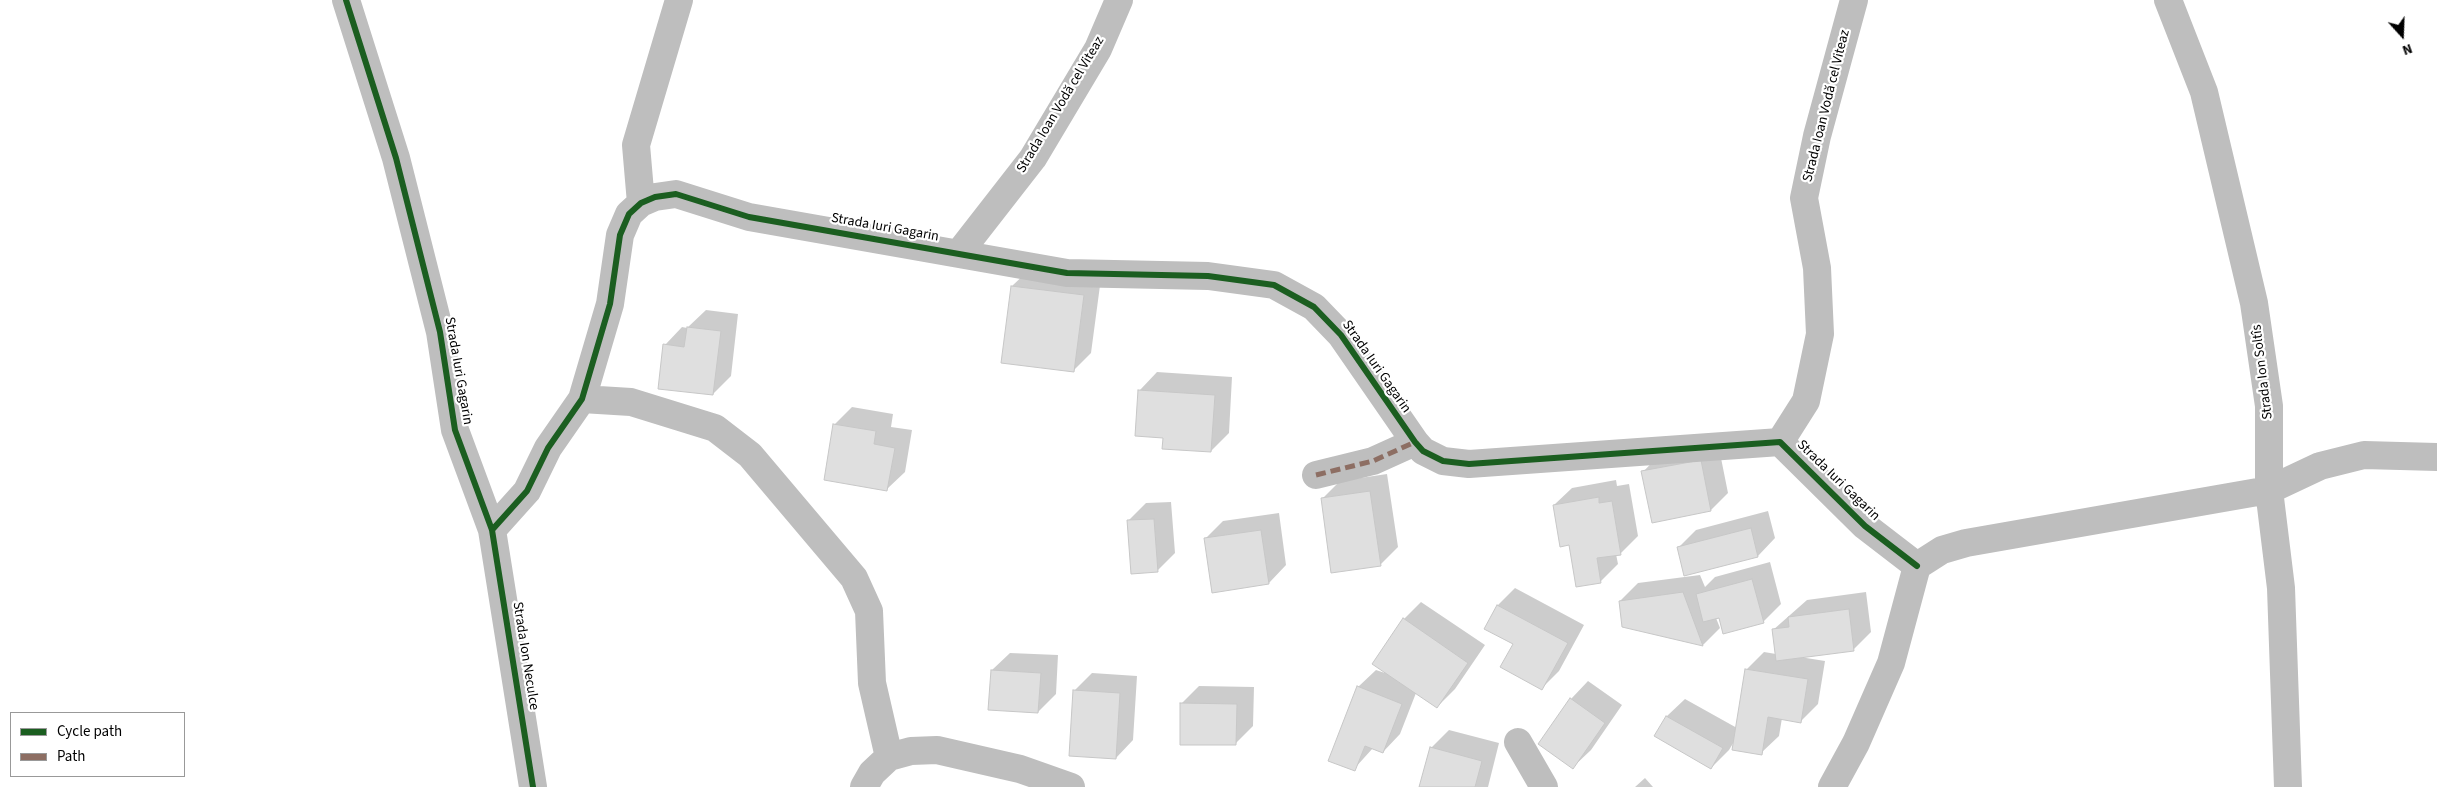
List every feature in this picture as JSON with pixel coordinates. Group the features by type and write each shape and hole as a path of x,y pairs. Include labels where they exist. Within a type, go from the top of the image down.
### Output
{"street":[{"name":"Strada Iuri Gagarin","path":"346,0 399,168 440,332 455,430 492,530"},
{"path":"492,530 527,490 548,448 582,399 610,304 620,235 630,214 641,203 636,146 659,62 679,0"},
{"name":"Strada Ioan Vodă cel Viteaz","path":"959,253 1033,158 1098,49 1119,0"},
{"name":"Strada Ioan Vodă cel Viteaz","path":"1780,442 1806,401 1820,334 1817,268 1804,198 1817,136 1854,0"},
{"name":"Strada Ion Soltîs","path":"2168,0 2204,92 2254,303 2269,406 2270,490 2281,588 2288,787"},
{"name":"Strada Iuri Gagarin","path":"641,203 655,197 676,194 749,217 1067,273 1208,276 1274,285 1314,307 1341,336 1396,418 1415,442 1423,450 1442,460 1469,464 1780,442 1866,526 1917,566"},
{"path":"582,399 631,402 715,428 750,455 854,578 869,611 872,683 889,757"},
{"path":"1316,475 1373,461 1415,442"},
{"path":"1832,787 1856,743 1891,663 1917,566 1942,550 1966,543 2270,490 2320,466 2364,455 2437,457"},
{"name":"Strada Ion Neculce","path":"492,530 533,787"},
{"path":"1518,742 1544,787"},
{"path":"864,787 872,773 889,757 911,751 937,750 1020,769 1071,787"}],"building":[{"path":"1011,286 1084,295 1074,372 1001,363"},
{"path":"687,327 721,331 713,395 658,389 663,344 684,347"},
{"path":"1138,390 1215,395 1211,452 1162,449 1163,438 1135,436"},
{"path":"833,424 876,431 874,444 895,448 887,491 824,480"},
{"path":"1701,460 1711,511 1652,523 1641,471"},
{"path":"1370,491 1381,566 1331,573 1321,498"},
{"path":"1599,497 1599,503 1612,501 1621,555 1597,558 1601,583 1576,587 1569,545 1560,547 1553,505"},
{"path":"1154,519 1158,572 1131,574 1127,520"},
{"path":"1751,528 1758,557 1684,576 1677,547"},
{"path":"1261,530 1269,584 1212,593 1204,538"},
{"path":"1752,579 1764,623 1723,634 1719,618 1703,622 1696,594"},
{"path":"1683,592 1703,646 1622,627 1619,601"},
{"path":"1497,605 1568,643 1542,690 1500,667 1513,644 1484,629"},
{"path":"1849,609 1854,651 1776,661 1772,629 1789,627 1788,617"},
{"path":"1403,618 1468,663 1437,708 1372,664"},
{"path":"1745,669 1808,679 1801,723 1768,717 1762,755 1732,750"},
{"path":"991,670 1041,673 1038,713 988,710"},
{"path":"1357,686 1402,704 1383,753 1365,746 1355,771 1328,761"},
{"path":"1073,690 1120,693 1116,759 1069,756"},
{"path":"1570,698 1605,723 1573,769 1538,744"},
{"path":"1180,703 1237,704 1236,745 1180,745"},
{"path":"1666,716 1723,748 1711,769 1654,736"},
{"path":"1430,747 1482,761 1475,787 1419,787"}],"marked path":[{"path":"1316,475 1373,461 1415,442"}],"cycle path":[{"path":"346,0 396,158 440,332 455,430 492,530 533,787"},
{"path":"492,530 527,491 548,448 582,399 610,304 620,235 629,214 641,203 655,197 676,194 749,217 1067,273 1208,276 1274,285 1314,307 1341,335 1415,442 1423,451 1443,461 1469,464 1780,442 1865,526 1917,566"}]}
